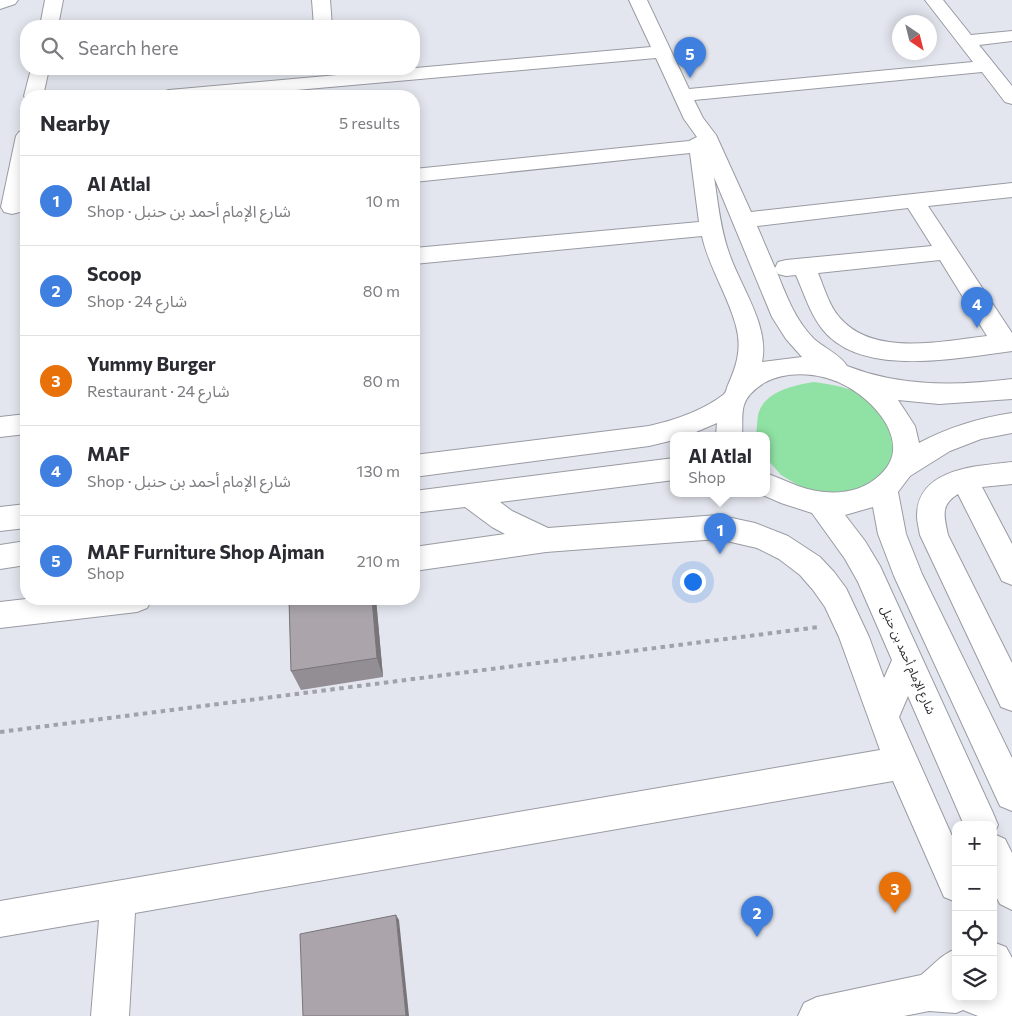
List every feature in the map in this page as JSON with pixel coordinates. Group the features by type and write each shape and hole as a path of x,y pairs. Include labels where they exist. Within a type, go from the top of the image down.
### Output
{"street":[{"path":"0,4 9,0"},
{"path":"50,20 54,0"},
{"path":"321,0 323,20"},
{"path":"638,0 682,95 694,119 703,130 744,220 784,317 793,332 824,361 880,394 895,411 904,430 906,450 893,479 892,534 908,576 1012,794"},
{"path":"934,0 1012,98"},
{"path":"966,41 1012,36"},
{"path":"420,74 662,52"},
{"path":"682,95 986,66"},
{"path":"35,90 39,75"},
{"path":"237,90 406,75"},
{"path":"694,119 693,124 703,163 711,228 748,325 753,354 727,418 729,432"},
{"path":"420,175 699,146"},
{"path":"13,207 20,169"},
{"path":"744,220 1012,190"},
{"path":"804,266 831,324 844,337 863,347 905,354 1008,343 915,202"},
{"path":"420,255 711,228"},
{"path":"765,270 947,252"},
{"path":"420,465 666,433 695,424 714,414 752,378 772,368 787,366 820,366 887,389 930,396 969,395 1012,389"},
{"path":"770,486 800,499 820,503 851,502 865,499 893,479 923,453 957,436 1012,423"},
{"path":"0,427 20,425"},
{"path":"420,455 442,462"},
{"path":"420,501 670,469"},
{"path":"1010,687 934,535 930,521 930,507 942,488 964,479 1012,473"},
{"path":"964,479 1012,572"},
{"path":"468,494 502,519 546,540"},
{"name":"شارع الإمام أحمد بن حنبل","path":"820,503 855,550 870,576 979,821"},
{"path":"0,519 20,517"},
{"path":"420,559 546,540 701,528 742,530 767,538 790,550 810,566 828,585 841,607 883,717 952,876"},
{"path":"0,557 20,554"},
{"path":"0,615 86,605"},
{"path":"883,717 908,660"},
{"path":"0,919 902,763"},
{"path":"997,860 1012,892"},
{"path":"110,1016 118,900"},
{"path":"997,967 1012,995"},
{"path":"817,1016 942,993 946,979 952,972"},
{"path":"988,1001 1012,1010"}],"path":[{"path":"0,732 847,624"}],"green space":[{"path":"813,382 850,389 875,402 888,416 903,450 872,492 836,497 803,488 781,475 770,463 770,432 756,432 758,415 766,400 780,391"}],"building":[{"path":"289,605 373,605 377,658 291,671"},
{"path":"396,915 406,1016 303,1016 300,934"}],"place":[{"name":"MAF Furniture Shop Ajman","path":"690,78"},
{"name":"MAF","path":"977,328"},
{"name":"Al Atlal","path":"720,554"},
{"name":"Yummy Burger","path":"895,913"},
{"name":"Scoop","path":"757,937"}]}
